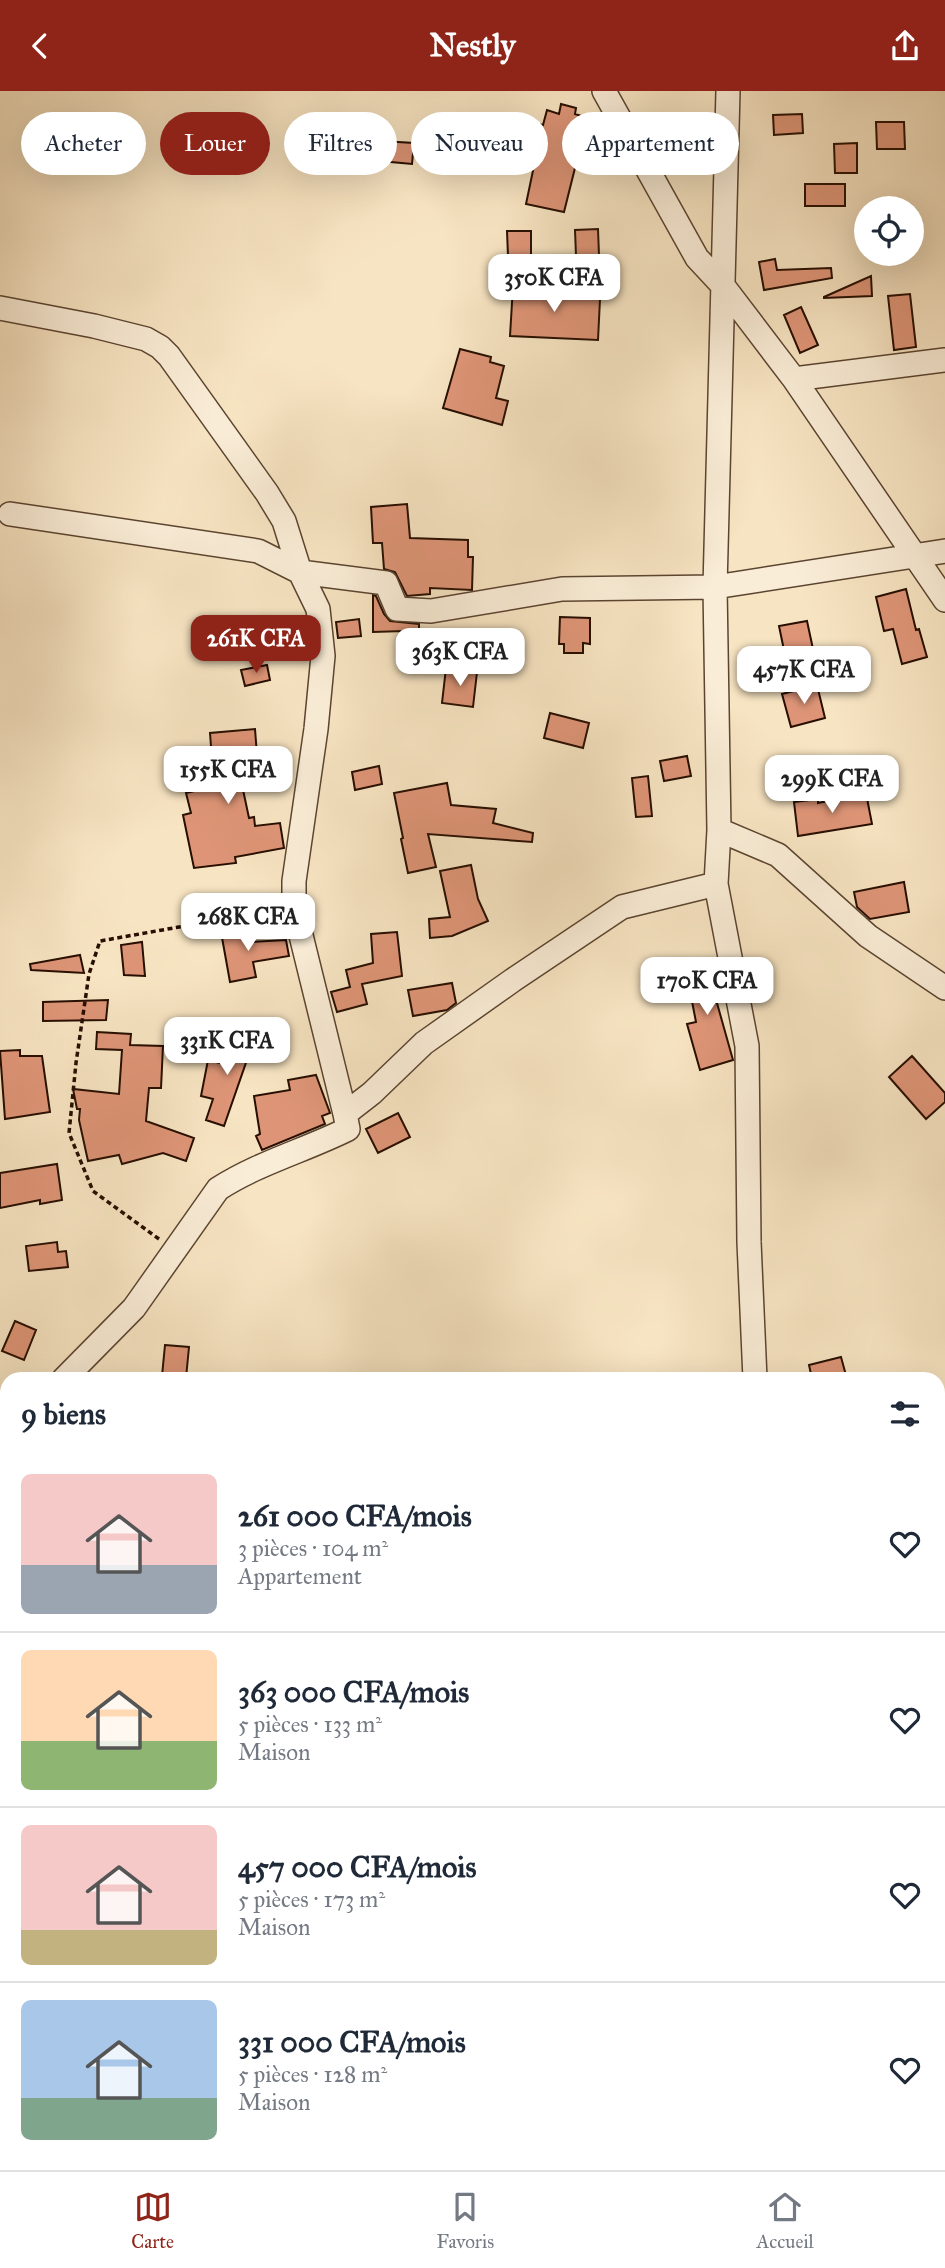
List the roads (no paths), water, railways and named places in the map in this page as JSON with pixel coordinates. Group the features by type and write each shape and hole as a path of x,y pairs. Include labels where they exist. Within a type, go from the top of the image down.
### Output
{"street":[{"path":"604,91 697,258 724,287 794,379 945,600"},
{"path":"728,91 715,587 719,829 716,884 747,1046 749,1242 755,1372"},
{"path":"0,308 146,339 169,356 284,521 300,572 318,609 323,656 316,729 295,871 294,907 348,1129 236,1178 218,1189 134,1308 71,1372"},
{"path":"794,379 945,360"},
{"path":"10,515 258,551 300,572 386,583 397,608 431,611 562,589 715,587 945,551"},
{"path":"719,829 778,855 868,936 945,988"},
{"path":"345,1114 372,1093 424,1043 622,908 716,884"}]}
